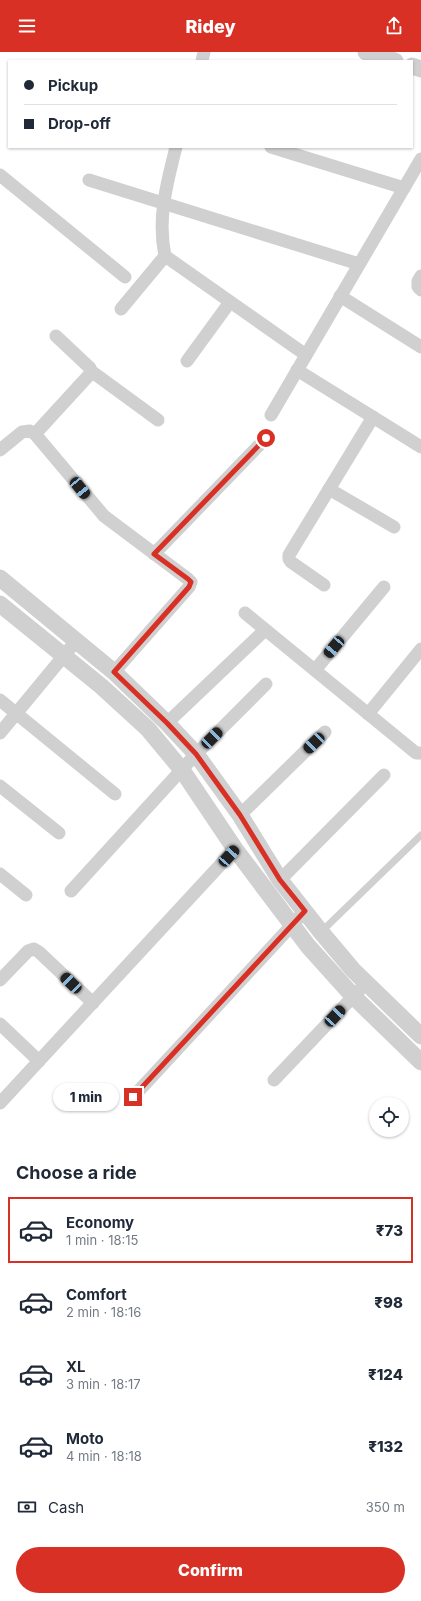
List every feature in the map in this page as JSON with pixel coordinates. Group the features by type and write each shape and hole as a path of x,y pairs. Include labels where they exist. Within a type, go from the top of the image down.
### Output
{"street":[{"path":"366,52 392,60"},
{"path":"176,148 162,203 163,247 165,256 306,355"},
{"path":"274,148 404,188"},
{"path":"270,415 421,159"},
{"path":"0,175 125,277"},
{"path":"89,180 359,264"},
{"path":"121,309 165,256"},
{"path":"421,276 418,281 418,287 421,290"},
{"path":"340,296 421,347"},
{"path":"187,361 230,302"},
{"path":"56,336 90,368 91,371 158,420"},
{"path":"297,370 421,447"},
{"path":"35,434 90,374 91,371"},
{"path":"324,585 291,562 289,555 373,417"},
{"path":"0,450 22,432 30,431 35,434 98,510 191,582 189,587 114,672"},
{"path":"154,554 266,438"},
{"path":"329,489 394,527"},
{"path":"0,578 114,672 167,723 196,754 240,815 280,880 321,932 353,970 421,1036"},
{"path":"315,670 384,588"},
{"path":"0,604 101,686 148,729 182,770 235,849 292,925 353,996 421,1062"},
{"path":"245,614 416,753 421,753"},
{"path":"167,723 265,630"},
{"path":"0,733 76,641"},
{"path":"368,714 421,649"},
{"path":"71,892 196,754 266,684"},
{"path":"0,700 115,794"},
{"path":"240,815 324,732"},
{"path":"280,880 384,775"},
{"path":"0,786 59,833"},
{"path":"0,1103 235,849"},
{"path":"0,874 26,895"},
{"path":"133,1097 305,911"},
{"path":"0,980 28,951 34,949 93,1003"},
{"path":"274,1080 367,982"},
{"path":"0,1024 39,1061"}],"lane":[{"path":"321,932 421,835"}],"route":[{"path":"133,1097 305,911 280,880 240,815 196,754 167,723 114,672 189,587 191,582 154,554 266,438"}]}
